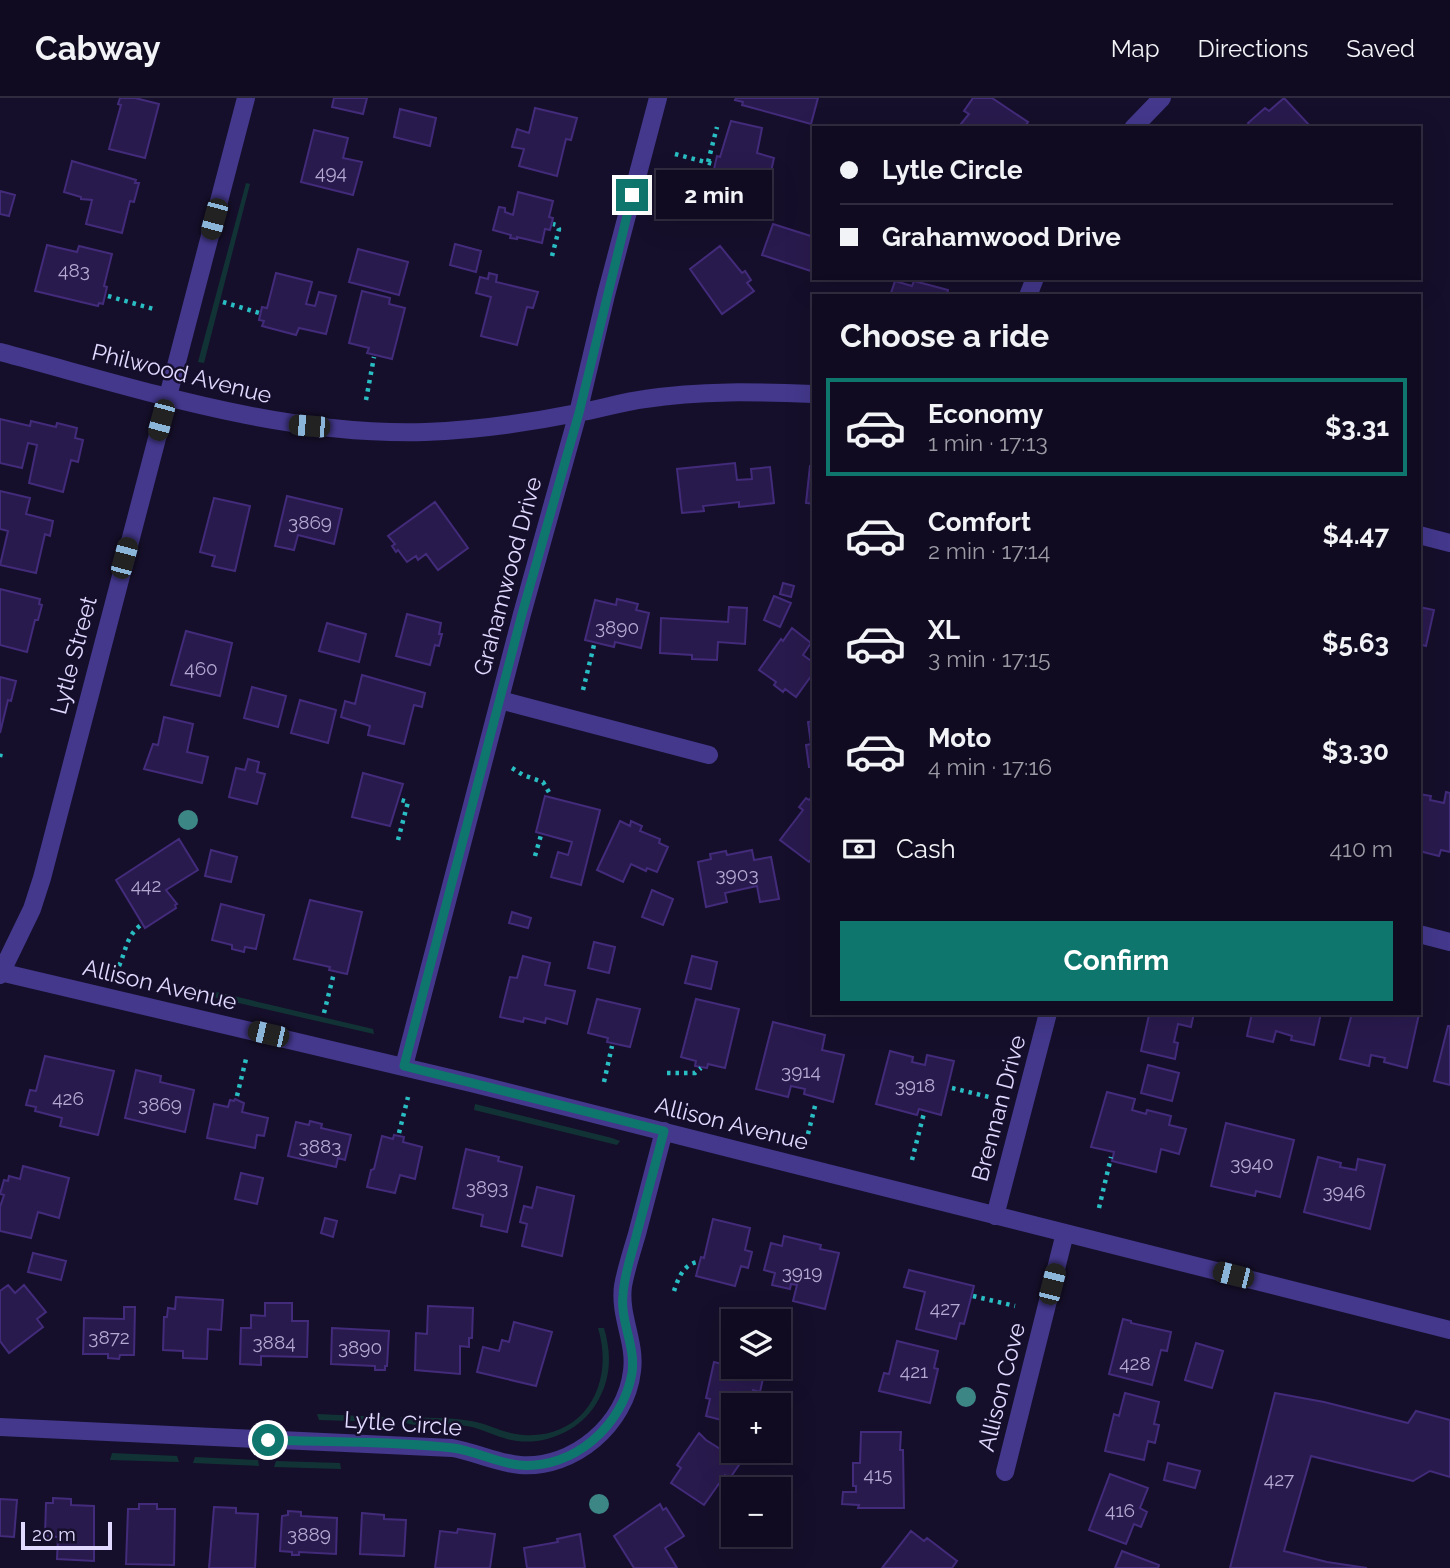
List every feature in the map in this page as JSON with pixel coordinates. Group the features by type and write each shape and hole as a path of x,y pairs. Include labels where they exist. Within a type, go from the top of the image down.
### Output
{"street":[{"name":"Lytle Street","path":"1,973 32,909 42,878 246,98"},
{"name":"Grahamwood Drive","path":"404,1066 551,502 579,413 606,295 658,98"},
{"path":"1135,126 1162,98"},
{"name":"Philwood Avenue","path":"0,352 167,397 294,425 389,432 469,429 529,422 644,399 721,391 812,394"},
{"path":"1421,536 1450,543"},
{"path":"500,699 709,755"},
{"path":"1421,935 1450,942"},
{"name":"Allison Avenue","path":"1,973 404,1066 1450,1330"},
{"name":"Brennan Drive","path":"995,1216 1047,1015"},
{"name":"Lytle Circle","path":"0,1427 453,1448 518,1465 537,1465 567,1456 603,1432 620,1407 630,1382 633,1356 624,1319 623,1285 664,1131"},
{"name":"Allison Cove","path":"1005,1472 1065,1233"}],"path":[{"path":"675,153 711,163 717,127"},
{"path":"552,256 559,229 553,224"},
{"path":"108,296 157,310"},
{"path":"223,302 260,313"},
{"path":"366,400 374,357"},
{"path":"583,690 594,645"},
{"path":"512,768 543,782 550,794"},
{"path":"398,840 408,802 401,800"},
{"path":"535,856 541,835"},
{"path":"119,967 132,932 141,925"},
{"path":"324,1013 334,973"},
{"path":"604,1083 612,1046"},
{"path":"237,1097 246,1059"},
{"path":"667,1073 695,1073 701,1068"},
{"path":"952,1088 993,1098"},
{"path":"400,1133 408,1097"},
{"path":"808,1134 816,1102"},
{"path":"912,1160 924,1113"},
{"path":"1098,1208 1111,1157"},
{"path":"674,1291 684,1269 690,1263 697,1262"},
{"path":"974,1296 1015,1306"}],"green space":[{"path":"246,183 250,184 204,363 198,362"},
{"path":"191,986 373,1029 374,1034 190,992"},
{"path":"475,1104 620,1141 617,1145 474,1110"},
{"path":"598,1328 604,1328 608,1348 609,1367 605,1386 588,1414 579,1423 557,1436 545,1440 520,1441 466,1426 400,1422 401,1417 445,1418 478,1422 523,1435 545,1434 563,1428 590,1404 598,1387 602,1349"},
{"path":"317,1414 384,1417 384,1422 319,1420"},
{"path":"112,1453 177,1456 179,1462 110,1460"},
{"path":"195,1457 258,1460 259,1466 193,1463"},
{"path":"276,1461 340,1463 341,1469 274,1467"}],"building":[{"path":"120,98 135,98 159,104 145,158 109,149 121,105 118,104"},
{"path":"334,98 367,98 363,114 332,107"},
{"path":"818,98 811,124 742,105 743,102 735,100"},
{"path":"973,98 992,98 1028,122 1025,126 961,126 969,114 964,111"},
{"path":"1284,98 1310,126 1250,126 1248,123 1265,108 1269,111"},
{"path":"535,108 577,118 571,140 566,139 557,176 519,166 524,149 512,147 517,129 529,133"},
{"path":"400,109 436,118 430,146 394,137"},
{"path":"731,121 762,128 757,153 774,158 766,195 715,180 717,156 720,157"},
{"path":"314,130 348,138 343,158 362,162 353,195 301,182"},
{"path":"72,161 139,183 134,202 130,201 122,233 86,224 92,200 64,192"},
{"path":"0,191 15,195 9,216 0,214"},
{"path":"518,192 553,201 549,217 553,218 550,230 545,229 542,243 510,238 511,235 493,230 499,207 505,208 505,212 513,215"},
{"path":"773,224 812,236 812,271 762,255"},
{"path":"455,244 481,251 476,272 450,265"},
{"path":"47,245 77,252 79,246 112,254 104,286 107,287 103,304 99,303 98,306 35,291"},
{"path":"720,246 742,273 745,271 751,280 747,283 754,291 722,314 690,269"},
{"path":"358,249 408,262 399,295 349,282"},
{"path":"276,273 312,282 306,304 315,306 319,292 336,296 326,334 299,328 296,335 262,326 264,321 259,320 262,307 267,308"},
{"path":"489,273 497,275 496,282 538,292 533,308 527,307 517,345 481,336 491,297 476,293 480,277 488,279"},
{"path":"895,281 912,286 914,281 948,290 947,294 891,294"},
{"path":"362,291 390,298 389,304 405,308 392,359 367,353 369,348 349,343"},
{"path":"0,419 30,426 31,421 56,427 57,423 77,428 75,438 83,440 78,462 71,460 63,492 29,483 37,445 28,443 22,468 0,463"},
{"path":"735,463 737,480 752,479 751,469 770,467 774,503 739,507 739,502 703,506 704,511 682,513 677,469"},
{"path":"810,466 812,466 812,504 806,503"},
{"path":"0,491 30,498 26,514 53,521 50,536 45,534 36,573 0,565 8,531 0,529"},
{"path":"287,496 342,509 334,544 298,535 294,550 275,546"},
{"path":"214,498 250,506 235,571 212,566 215,556 200,552"},
{"path":"435,502 468,548 438,570 426,554 418,560 416,556 407,562 398,550 396,552 392,546 395,544 388,536"},
{"path":"783,583 794,586 791,597 780,594"},
{"path":"0,589 40,599 39,604 42,605 38,620 35,620 27,652 0,645"},
{"path":"774,596 791,603 780,627 764,620"},
{"path":"617,599 638,604 636,610 649,613 641,648 615,642 614,647 585,640 595,600 616,605"},
{"path":"729,607 747,608 745,644 718,642 717,660 660,653 661,618 728,622"},
{"path":"1421,607 1434,610 1426,646 1421,645"},
{"path":"407,614 441,623 439,646 435,645 430,665 396,656"},
{"path":"327,623 366,634 359,662 319,651"},
{"path":"792,628 811,643 803,655 812,662 812,675 796,697 785,689 783,692 774,685 776,682 759,670 781,639 783,641"},
{"path":"186,631 232,643 220,696 171,685"},
{"path":"362,675 425,693 422,707 414,705 404,744 368,735 370,726 341,717 345,701 355,704"},
{"path":"0,677 16,681 0,733"},
{"path":"252,687 286,696 278,727 244,718"},
{"path":"300,700 336,710 328,743 291,733"},
{"path":"164,717 193,724 187,752 208,757 202,783 144,769 153,744 158,745"},
{"path":"812,721 812,767 809,767 806,745 811,744 808,722"},
{"path":"248,759 259,762 257,772 265,774 257,804 229,797 236,768 245,770"},
{"path":"363,773 403,784 390,826 352,817"},
{"path":"1446,792 1450,793 1450,852 1441,850 1439,856 1421,852 1421,794 1431,796 1430,800 1444,803"},
{"path":"545,796 600,810 581,885 551,877 558,852 568,855 572,842 536,832"},
{"path":"812,796 812,858 809,862 780,840 803,810 799,807 806,798 809,800"},
{"path":"620,821 630,826 631,821 642,826 640,831 660,839 659,843 668,847 657,872 647,868 646,871 631,864 623,882 597,870"},
{"path":"179,839 198,870 166,890 177,904 176,908 145,928 116,880"},
{"path":"211,850 237,857 231,882 205,876"},
{"path":"752,850 754,860 771,857 779,899 760,902 757,886 725,893 727,902 706,907 698,862 711,859 710,854 726,851 727,855"},
{"path":"652,890 673,899 663,925 642,917"},
{"path":"310,900 362,912 347,974 329,970 330,967 294,959"},
{"path":"221,904 264,915 256,949 245,947 244,952 232,949 232,945 212,940"},
{"path":"512,912 531,918 528,928 509,923"},
{"path":"594,942 615,947 609,973 588,968"},
{"path":"523,956 550,963 545,985 575,991 567,1024 546,1018 545,1023 524,1018 523,1022 500,1017 510,977 517,978"},
{"path":"692,956 717,962 711,989 685,983"},
{"path":"597,999 640,1009 630,1047 607,1042 608,1038 588,1033"},
{"path":"696,999 739,1009 725,1068 708,1064 707,1068 695,1066 696,1061 681,1057"},
{"path":"1149,1015 1194,1015 1191,1027 1178,1024 1174,1042 1178,1043 1175,1059 1141,1051"},
{"path":"1252,1015 1321,1015 1314,1045 1291,1040 1292,1036 1276,1031 1273,1042 1247,1036"},
{"path":"1351,1015 1419,1015 1407,1068 1384,1062 1385,1058 1371,1055 1369,1066 1340,1059"},
{"path":"773,1022 825,1035 822,1050 844,1055 833,1102 804,1094 805,1089 791,1086 788,1097 756,1089"},
{"path":"1450,1026 1450,1085 1434,1081"},
{"path":"890,1051 913,1057 912,1062 925,1065 927,1055 954,1061 941,1115 919,1109 917,1115 876,1104"},
{"path":"45,1056 114,1071 98,1135 60,1126 62,1118 35,1111 36,1107 26,1105 30,1090 36,1091"},
{"path":"1148,1065 1179,1073 1172,1101 1141,1093"},
{"path":"136,1070 161,1076 160,1082 194,1090 185,1132 125,1118"},
{"path":"1107,1092 1135,1099 1132,1110 1146,1114 1147,1110 1171,1116 1169,1125 1186,1129 1179,1154 1161,1149 1156,1172 1112,1161 1114,1152 1091,1147"},
{"path":"230,1100 244,1103 242,1112 268,1118 264,1136 257,1135 255,1148 207,1138 214,1104 228,1107"},
{"path":"310,1121 322,1124 321,1128 351,1135 345,1160 338,1158 336,1167 288,1156 296,1122 309,1125"},
{"path":"1226,1123 1294,1140 1280,1197 1256,1191 1255,1196 1211,1186"},
{"path":"394,1135 404,1137 403,1142 422,1147 415,1179 400,1175 395,1193 367,1187 382,1136 393,1139"},
{"path":"466,1149 499,1157 498,1161 522,1167 507,1232 481,1226 483,1215 453,1208"},
{"path":"1318,1157 1341,1163 1340,1167 1356,1170 1358,1159 1385,1165 1370,1229 1304,1212"},
{"path":"23,1166 69,1178 59,1218 38,1212 31,1238 0,1231 0,1207 4,1195 0,1194 4,1180 8,1181 9,1176 20,1179"},
{"path":"241,1173 263,1178 257,1204 235,1199"},
{"path":"537,1187 574,1196 562,1256 522,1246 527,1224 520,1222 524,1206 532,1208"},
{"path":"325,1218 337,1221 333,1237 321,1233"},
{"path":"713,1219 750,1228 745,1250 752,1252 748,1268 741,1266 735,1286 696,1276 701,1257 704,1258"},
{"path":"784,1236 821,1245 820,1249 839,1253 825,1309 793,1301 797,1285 791,1284 790,1289 772,1285 775,1273 764,1270 771,1243 782,1246"},
{"path":"33,1253 66,1261 61,1280 28,1272"},
{"path":"909,1270 974,1286 964,1324 960,1323 956,1339 916,1329 925,1292 904,1287"},
{"path":"8,1285 15,1293 24,1285 46,1312 37,1319 43,1327 9,1353 0,1341 0,1291"},
{"path":"176,1297 223,1300 221,1330 208,1329 207,1359 183,1358 183,1351 163,1350 164,1317 167,1317 168,1308 175,1309"},
{"path":"265,1303 292,1303 292,1321 308,1321 307,1357 261,1356 261,1365 240,1364 241,1328 251,1328 251,1315 265,1316"},
{"path":"428,1306 473,1308 469,1347 460,1346 460,1374 415,1370 416,1333 427,1334"},
{"path":"124,1307 135,1307 134,1355 120,1355 119,1359 108,1358 108,1354 83,1354 84,1318 124,1319"},
{"path":"1123,1319 1171,1332 1167,1351 1161,1350 1152,1385 1109,1374"},
{"path":"514,1322 552,1332 536,1386 477,1372 483,1347 499,1351 502,1340 509,1342"},
{"path":"332,1328 389,1331 385,1370 375,1370 375,1366 331,1364"},
{"path":"897,1341 938,1351 934,1368 938,1369 930,1403 879,1391 884,1373 889,1374"},
{"path":"1196,1343 1223,1351 1212,1388 1185,1380"},
{"path":"714,1362 721,1364 721,1379 763,1379 760,1392 753,1390 752,1393 721,1393 721,1420 706,1416 710,1399 706,1398"},
{"path":"1125,1393 1159,1402 1154,1424 1159,1425 1155,1443 1148,1441 1144,1460 1105,1451 1114,1414 1119,1416"},
{"path":"1275,1393 1408,1423 1416,1411 1450,1420 1450,1477 1430,1471 1413,1481 1311,1456 1284,1551 1327,1562 1367,1568 1230,1568"},
{"path":"861,1432 901,1432 904,1508 858,1508 859,1505 842,1504 843,1492 856,1492 856,1486 853,1486 853,1463 860,1463"},
{"path":"699,1433 721,1449 721,1463 740,1463 731,1477 721,1477 704,1505 671,1483 681,1468 677,1465"},
{"path":"1168,1463 1200,1471 1195,1488 1164,1480"},
{"path":"1110,1474 1148,1488 1140,1508 1147,1512 1141,1527 1134,1524 1126,1544 1089,1530"},
{"path":"53,1498 71,1499 71,1505 94,1506 94,1561 57,1559 58,1537 45,1536 46,1503 53,1503"},
{"path":"0,1499 17,1500 14,1537 0,1536"},
{"path":"139,1504 157,1504 157,1509 175,1509 174,1565 126,1564 128,1509 139,1509"},
{"path":"660,1504 663,1510 666,1508 684,1536 665,1548 677,1568 634,1568 614,1536"},
{"path":"214,1507 236,1508 236,1513 258,1514 255,1568 209,1568"},
{"path":"288,1511 301,1512 301,1516 337,1518 336,1554 299,1552 299,1555 292,1555 292,1552 280,1551 282,1516 288,1515"},
{"path":"362,1513 384,1515 384,1519 406,1520 404,1556 360,1554"},
{"path":"458,1529 495,1534 490,1568 435,1568 440,1531 457,1533"},
{"path":"911,1531 924,1541 927,1538 957,1561 952,1568 882,1568"},
{"path":"580,1534 585,1568 527,1568 524,1548 558,1542 557,1539"},
{"path":"1122,1551 1159,1565 1158,1568 1115,1568"}],"route":[{"path":"268,1440 453,1448 518,1465 537,1465 552,1462 581,1449 603,1432 620,1407 630,1382 633,1356 624,1319 623,1285 664,1131 404,1066 551,502 579,413 632,195"}]}
